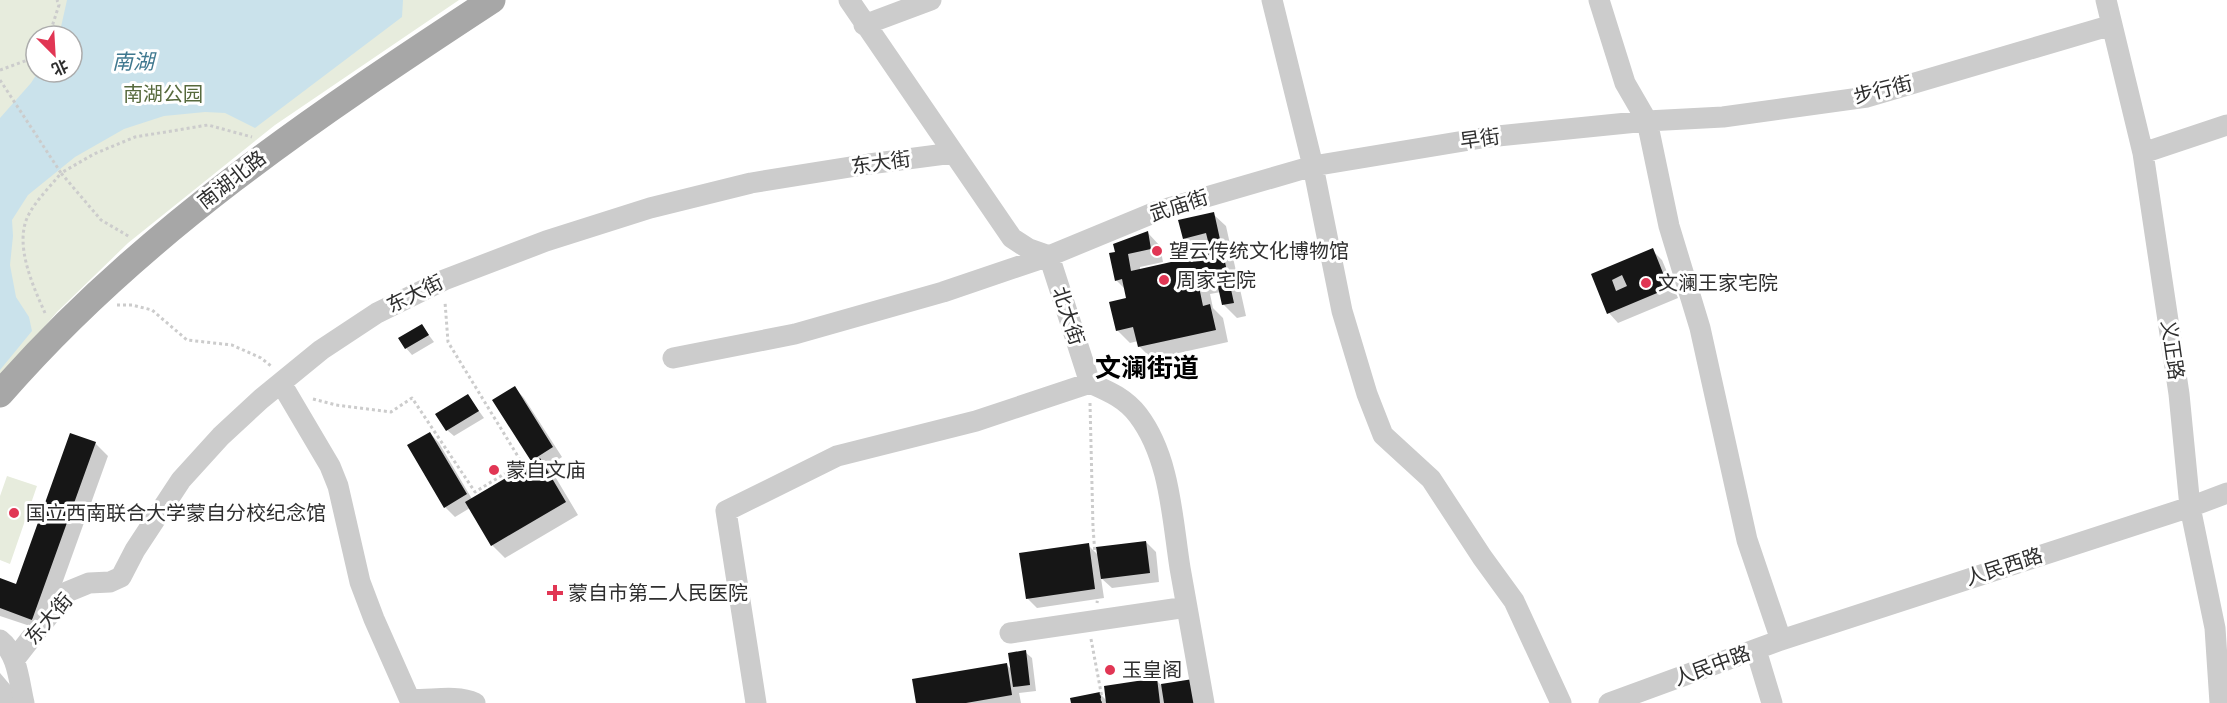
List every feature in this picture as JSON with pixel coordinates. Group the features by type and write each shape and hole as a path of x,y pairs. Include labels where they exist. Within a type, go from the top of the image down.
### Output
{"main road":[{"name":"南湖北路","path":"0,394 84,305 147,248 277,144 357,88 492,0"}],"street":[{"path":"849,0 1012,238 1029,249 1048,256"},
{"path":"864,25 931,0"},
{"path":"1272,0 1313,166 1342,311 1367,394 1383,435 1431,478 1482,557 1514,601 1562,703"},
{"path":"1599,0 1625,83 1647,121 1669,226 1700,328 1747,540 1781,640"},
{"name":"义正路","path":"2106,0 2144,153 2179,394 2190,507 2216,628 2220,703"},
{"name":"步行街","path":"1647,121 1723,117 1867,97 2112,25"},
{"name":"早街","path":"1313,166 1488,137 1647,121"},
{"path":"2144,153 2227,124"},
{"name":"东大街","path":"14,660 67,592 89,583 110,582 121,577 135,550 181,480 221,436 321,350 377,313 451,277 546,241 650,208 751,183 953,153"},
{"name":"武庙街","path":"673,358 795,333 943,292 1048,256 1158,211 1313,166"},
{"name":"北大街","path":"1048,256 1089,383"},
{"path":"283,381 330,466 338,486 360,582 410,698 414,702 425,702 460,698 475,703"},
{"path":"756,703 726,511 837,456 976,422 1089,383 1118,395 1137,414 1150,432 1165,471 1204,703"},
{"name":"人民西路","path":"1781,640 2190,507 2227,492"},
{"path":"1010,633 1187,607"},
{"path":"0,640 6,645 14,660 24,703"},
{"name":"人民中路","path":"1609,703 1781,640"},
{"path":"1756,650 1773,703"}],"path":[{"path":"52,24 58,5 57,0"},
{"path":"0,70 24,61"},
{"path":"0,80 60,171 101,220 147,248"},
{"path":"55,334 37,296 25,256 23,237 28,215 60,171 93,154 135,137 208,125 277,144"},
{"path":"84,305 132,306 153,310 187,340 232,345 261,358 283,381 306,396 336,405 391,412 412,398 476,492 522,463 448,342 444,299 451,277"},
{"path":"1089,383 1093,527 1098,596 1091,641 1103,703"}],"green space":[{"name":"南湖公园","path":"0,0 459,0 275,125 128,243 57,312 0,379"},
{"path":"7,476 37,486 10,564 0,560 0,496"}],"water":[{"name":"南湖","path":"67,0 403,0 402,17 255,128 225,113 205,112 164,116 124,129 75,157 28,195 12,220 10,265 16,297 29,317 32,331 0,370 0,118 30,84 84,84 84,24 62,24"}],"building":[{"name":"周家宅院","path":"1214,212 1234,303 1222,305 1216,278 1198,282 1203,306 1210,304 1216,330 1138,347 1133,327 1116,331 1109,302 1126,298 1122,279 1115,281 1109,253 1115,252 1113,244 1148,231 1151,249 1128,254 1131,271 1211,253 1206,233 1183,239 1178,220"},
{"name":"文澜王家宅院","path":"1653,248 1669,288 1607,314 1591,274","holes":["1622,275 1627,286 1616,291 1612,280"]},
{"path":"422,324 429,335 405,349 398,338"},
{"path":"515,386 553,447 531,461 492,400"},
{"path":"468,394 479,411 446,431 435,414"},
{"path":"430,432 467,494 444,508 407,445"},
{"path":"70,433 96,442 32,620 0,608 0,578 16,584"},
{"path":"540,458 566,502 491,546 465,502"},
{"path":"1146,541 1150,573 1101,579 1096,547"},
{"path":"1089,543 1095,589 1026,599 1019,553"},
{"path":"1026,650 1030,685 1013,687 1008,653"},
{"path":"1007,663 1012,695 966,703 916,703 912,679"},
{"path":"1157,678 1160,703 1106,703 1104,686"},
{"path":"1193,679 1197,703 1164,703 1161,684"},
{"path":"1100,692 1102,703 1071,703 1070,698"}],"place":[{"name":"望云传统文化博物馆","path":"1157,251"},
{"name":"周家宅院","path":"1164,280"},
{"name":"文澜王家宅院","path":"1646,283"},
{"name":"蒙自文庙","path":"494,470"},
{"name":"国立西南联合大学蒙自分校纪念馆","path":"14,513"},
{"name":"蒙自市第二人民医院","path":"555,593"},
{"name":"玉皇阁","path":"1110,670"}],"district":[{"name":"文澜街道","path":"1147,368"}]}
